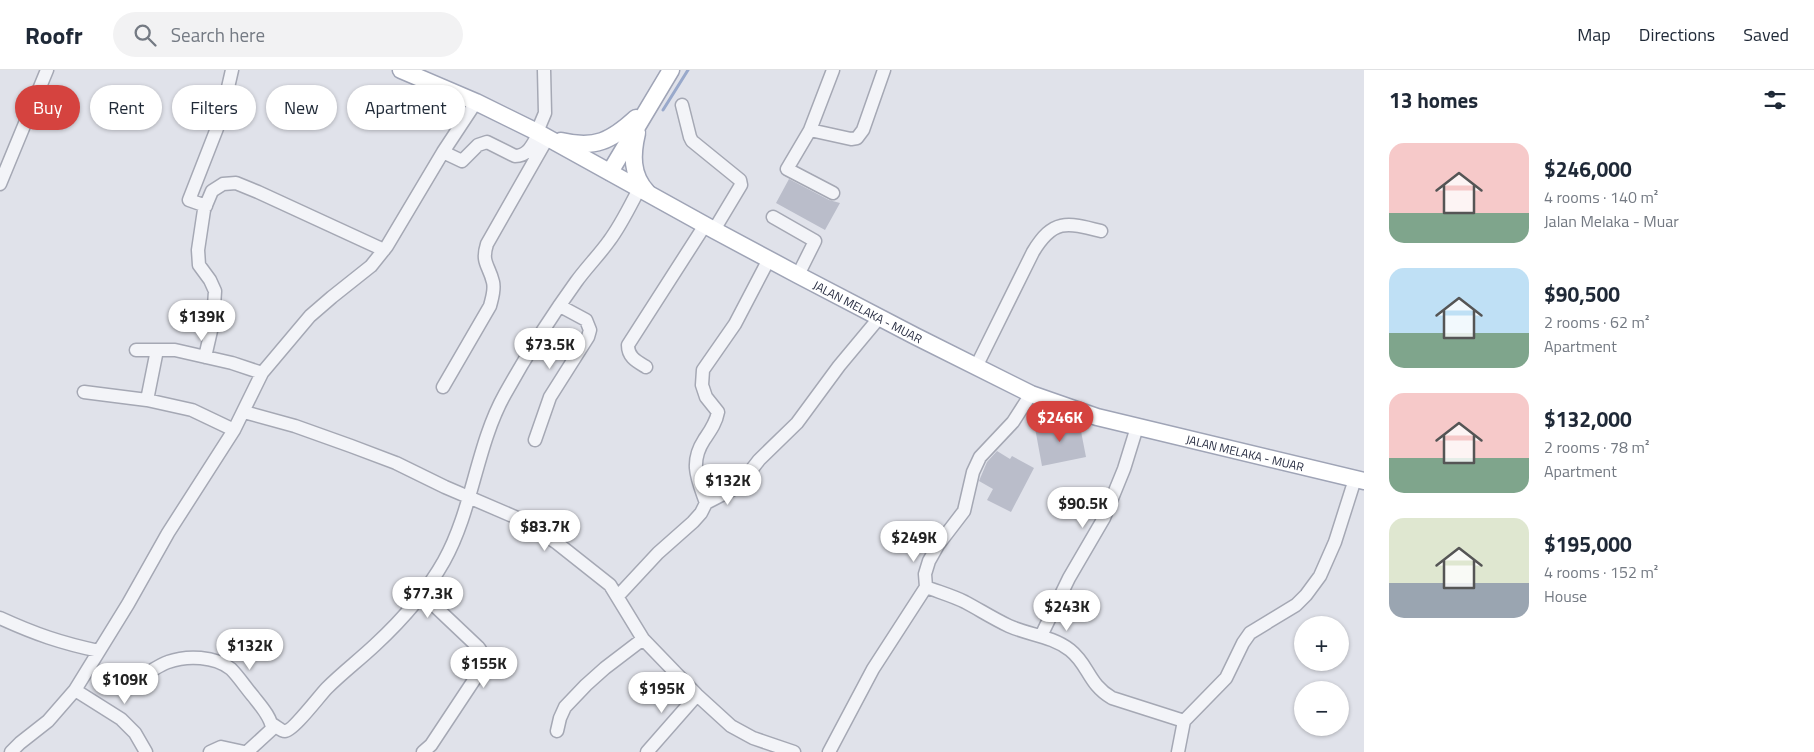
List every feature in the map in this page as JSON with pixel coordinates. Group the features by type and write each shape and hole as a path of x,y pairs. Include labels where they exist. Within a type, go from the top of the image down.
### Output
{"main road":[{"name":"JALAN MELAKA - MUAR","path":"401,70 476,102 544,135 798,275 1031,394 1084,413 1137,427 1360,480"},
{"path":"610,172 671,70"},
{"path":"544,135 576,145 607,140 621,132 650,104"},
{"path":"639,124 633,161 636,176 645,192"}],"street":[{"path":"0,184 47,70"},
{"path":"206,206 189,200 221,118 232,70"},
{"path":"443,387 490,306 494,283 485,265 484,254 487,244 544,135 544,70"},
{"path":"833,70 810,130 787,169 833,194"},
{"path":"810,130 850,139 857,138 863,130 884,70"},
{"path":"11,752 48,721 75,690 168,534 234,430 262,373 310,316 371,266 384,250 443,152 476,102"},
{"path":"646,367 630,356 628,345 741,185 740,180 694,144 690,137 682,104"},
{"path":"443,152 462,161 483,142 491,143 515,156 535,150"},
{"path":"205,357 213,322 215,291 199,264 198,250 206,206 212,191 223,184 236,183 384,250"},
{"path":"151,671 168,662 184,658 208,659 219,662 231,670 242,682 272,724 284,732 288,731 327,688 375,645 409,611 422,594 444,560 459,528 482,451 504,396 576,281 610,240 645,192"},
{"path":"773,217 815,241 798,275"},
{"path":"976,367 1041,238 1052,229 1064,225 1101,231"},
{"path":"706,504 697,476 698,450 717,420 718,412 704,391 702,385 703,370 735,324 769,259"},
{"path":"535,440 550,397 588,337 590,330 586,320 560,306"},
{"path":"618,596 658,553 693,522 706,504 737,487 742,482 759,460 797,423 839,366 879,318"},
{"path":"136,350 175,350 232,363 262,373"},
{"path":"147,400 157,350"},
{"path":"84,392 147,400 192,410 234,430"},
{"path":"829,752 874,670 926,587 925,574 929,561 938,545 964,511 973,472 980,457 1013,422 1031,394"},
{"path":"244,412 295,426 396,463 469,498 522,520 557,543 610,585 643,639 697,695 731,726 766,743 794,752"},
{"path":"1041,636 1069,578 1104,518 1124,469 1137,427"},
{"path":"1178,752 1184,722 1226,678 1242,643 1250,633 1296,605 1320,576 1360,480"},
{"path":"926,587 964,602 1007,625 1023,632 1041,636 1070,650 1081,661 1094,684 1101,692 1112,698 1184,722"},
{"path":"422,594 478,647 483,653 484,659 482,668 431,745 423,752"},
{"path":"0,618 40,636 67,645 99,652"},
{"path":"557,731 560,718 570,702 605,668 643,639"},
{"path":"75,690 121,719 135,733 146,752"},
{"path":"647,752 697,695"},
{"path":"210,752 221,746 246,752 272,729 272,724"}],"building":[{"path":"789,179 829,200 840,203 825,230 776,203"},
{"path":"1079,421 1086,457 1042,466 1035,428"},
{"path":"997,451 1010,459 1012,456 1034,468 1011,512 987,500 993,489 979,481 987,462"}],"waterway":[{"path":"663,110 688,70"}]}
